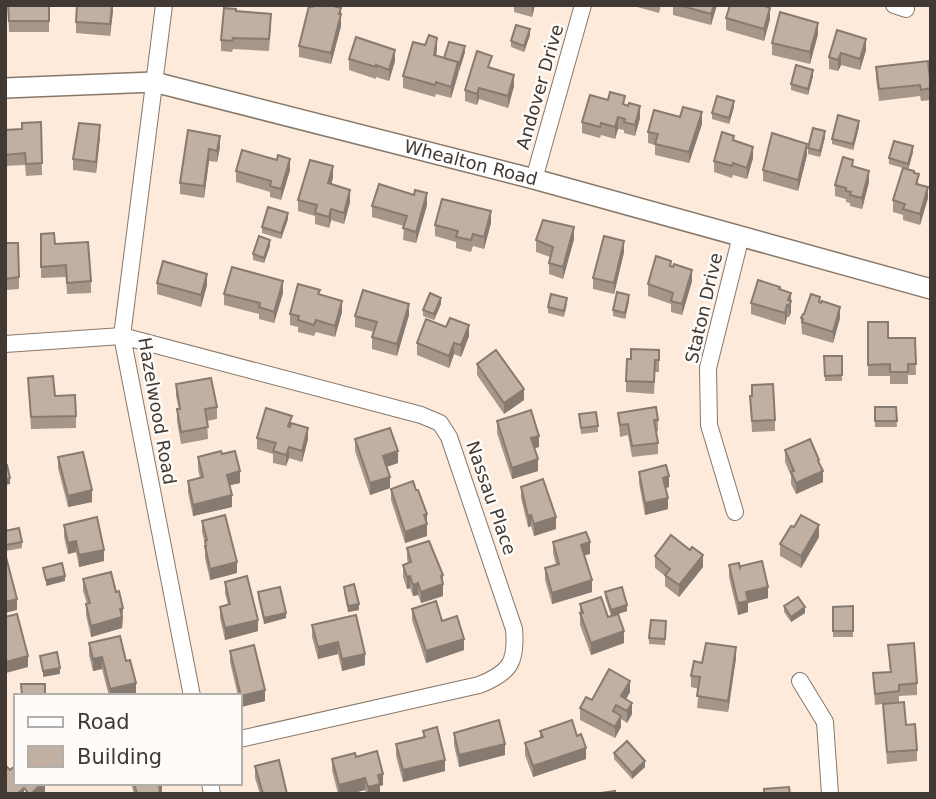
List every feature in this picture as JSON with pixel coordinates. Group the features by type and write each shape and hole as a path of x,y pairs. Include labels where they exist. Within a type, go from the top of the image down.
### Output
{"street":[{"name":"Hazelwood Road","path":"164,5 122,336 192,694"},
{"name":"Andover Drive","path":"534,180 583,5"},
{"name":"Whealton Road","path":"5,88 154,82 534,180 931,289"},
{"name":"Staton Drive","path":"735,512 709,425 708,368 741,236"},
{"name":"Nassau Place","path":"5,344 122,336 411,412 440,423 449,437 514,629 515,646 510,665 497,678 480,685 242,739"},
{"path":"800,681 824,722 830,794"}],"building":[{"path":"8,5 49,5 49,21 9,21"},
{"path":"77,5 112,5 110,24 76,22"},
{"path":"678,5 714,5 711,14"},
{"path":"730,5 762,5 770,8 764,29 726,18"},
{"path":"309,6 341,8 331,53 299,46"},
{"path":"224,8 271,14 269,39 221,40"},
{"path":"780,12 818,23 810,52 772,43"},
{"path":"516,25 530,29 524,46 511,41"},
{"path":"837,30 866,39 860,59 841,53 838,60 829,57"},
{"path":"429,35 437,38 434,55 458,62 451,87 403,76 413,42 425,45"},
{"path":"356,37 395,50 389,70 349,59"},
{"path":"449,42 465,46 459,65 458,62 444,58"},
{"path":"477,51 492,56 488,67 514,75 508,96 479,88 477,94 465,90"},
{"path":"928,61 931,88 921,90 920,85 879,89 876,67"},
{"path":"796,65 813,70 808,89 791,84"},
{"path":"610,92 625,96 623,104 640,106 635,125 618,117 615,127 601,123 600,127 582,122 590,95 608,100"},
{"path":"717,96 734,101 729,118 712,113"},
{"path":"683,107 702,112 689,152 655,144 658,134 648,132 654,110 680,117"},
{"path":"838,115 859,121 853,144 832,139"},
{"path":"41,122 42,163 26,164 25,153 5,155 5,130 22,129 22,123"},
{"path":"79,123 100,125 96,162 73,159"},
{"path":"813,128 825,131 820,151 808,148"},
{"path":"188,130 220,136 217,151 209,149 204,186 180,183"},
{"path":"722,132 734,136 733,140 753,147 747,168 714,161"},
{"path":"772,133 807,144 798,180 763,170"},
{"path":"894,141 913,146 908,164 889,158"},
{"path":"242,150 277,160 278,155 290,159 281,189 270,186 271,181 236,171"},
{"path":"843,157 853,160 852,166 869,171 862,198 850,195 851,192 846,191 846,188 835,185"},
{"path":"310,160 333,166 328,183 350,190 344,213 331,209 329,217 315,213 317,205 298,200"},
{"path":"903,168 919,174 916,184 928,187 920,214 903,209 905,204 893,200"},
{"path":"379,184 414,195 415,190 427,193 416,232 403,228 407,216 372,206"},
{"path":"442,199 491,211 484,237 473,234 471,240 456,237 458,231 435,225"},
{"path":"268,207 288,213 281,233 262,227"},
{"path":"543,220 574,227 563,267 549,263 553,247 536,240"},
{"path":"54,233 55,244 88,242 91,281 67,283 66,265 41,267 41,234"},
{"path":"259,236 270,240 264,258 253,254"},
{"path":"604,236 624,241 614,283 593,278"},
{"path":"5,243 18,243 19,277 5,279"},
{"path":"656,256 671,261 670,266 673,267 674,264 692,270 682,304 671,301 673,293 648,284"},
{"path":"163,261 207,274 201,295 157,283"},
{"path":"232,267 283,281 274,312 259,307 260,303 224,294"},
{"path":"758,280 791,293 788,300 791,301 785,313 751,303"},
{"path":"298,284 320,290 318,294 342,301 335,326 316,320 314,325 298,320 299,316 290,314"},
{"path":"363,290 409,304 397,344 372,337 377,322 355,316"},
{"path":"617,292 629,295 625,313 613,310"},
{"path":"430,293 441,298 434,314 423,310"},
{"path":"551,294 567,298 564,311 548,307"},
{"path":"811,294 820,297 821,303 822,301 840,307 833,332 802,322 801,318"},
{"path":"450,318 469,325 461,345 454,343 449,356 417,343 426,319 446,327"},
{"path":"868,322 888,322 888,338 915,338 916,364 908,364 908,372 890,372 890,364 868,365"},
{"path":"631,349 659,350 659,360 655,360 654,382 626,381 627,359 631,359"},
{"path":"496,350 524,389 504,403 477,364"},
{"path":"824,356 842,356 842,375 825,376"},
{"path":"53,376 55,396 75,395 76,416 31,417 28,378"},
{"path":"211,378 217,407 205,409 208,427 181,432 176,384"},
{"path":"773,384 775,420 752,421 752,385"},
{"path":"656,407 658,420 654,420 658,443 632,446 628,424 620,425 618,413"},
{"path":"875,407 896,407 897,421 875,421"},
{"path":"266,408 292,416 288,426 290,427 291,423 308,428 302,451 289,447 286,455 273,451 276,443 257,438"},
{"path":"531,410 539,436 531,438 538,459 512,468 497,421"},
{"path":"596,412 598,426 581,428 579,414"},
{"path":"390,428 398,451 383,456 390,477 370,483 355,439"},
{"path":"810,439 823,471 796,483 785,450"},
{"path":"221,451 222,454 235,451 240,471 227,475 232,495 193,505 188,481 203,477 198,457"},
{"path":"83,452 92,490 68,496 58,457"},
{"path":"5,465 10,478 5,480"},
{"path":"666,465 669,476 663,478 668,498 645,503 639,472"},
{"path":"543,479 556,517 534,524 531,515 528,516 521,487"},
{"path":"413,481 427,514 424,515 427,524 405,532 391,489"},
{"path":"225,515 237,562 210,569 202,521"},
{"path":"801,515 819,525 801,556 780,544"},
{"path":"97,517 104,550 79,555 76,541 68,543 64,525"},
{"path":"19,528 22,542 6,545 5,531"},
{"path":"586,532 590,542 581,545 592,580 552,593 545,568 559,564 553,542"},
{"path":"671,535 690,550 692,547 703,555 679,585 665,575 670,569 655,556"},
{"path":"429,541 443,575 443,584 421,592 418,583 413,585 410,576 407,577 403,565 411,562 407,548"},
{"path":"5,557 17,599 5,602"},
{"path":"762,561 768,587 746,592 748,601 738,603 729,565 739,563 740,568"},
{"path":"62,563 65,576 46,580 43,568"},
{"path":"111,572 116,592 119,591 122,617 91,626 86,604 90,603 83,579"},
{"path":"247,576 258,620 225,628 220,607 230,604 225,582"},
{"path":"354,584 359,604 348,606 344,587"},
{"path":"280,587 286,613 264,618 258,592"},
{"path":"622,587 627,605 611,610 605,592"},
{"path":"601,597 608,617 618,614 624,631 591,643 580,613 583,613 580,604"},
{"path":"798,597 805,607 791,617 784,606"},
{"path":"436,601 442,621 457,616 464,639 426,651 412,609"},
{"path":"853,606 853,631 833,631 833,607"},
{"path":"17,614 28,656 6,662 5,617"},
{"path":"356,615 365,654 342,659 338,642 318,647 312,625"},
{"path":"651,620 666,621 665,639 649,638"},
{"path":"120,636 126,661 130,660 136,683 110,689 102,657 93,659 89,643"},
{"path":"706,643 736,647 728,701 697,696 700,677 691,676 694,661 702,663"},
{"path":"914,643 917,683 899,685 899,691 875,694 873,673 891,672 888,645"},
{"path":"254,645 265,690 242,696 230,651"},
{"path":"57,652 60,668 43,671 40,656"},
{"path":"609,669 630,681 621,696 632,703 627,711 616,705 613,711 621,716 615,727 580,708 586,697 592,700"},
{"path":"21,684 45,684 45,694 22,694"},
{"path":"904,702 906,725 915,724 917,750 887,752 883,704"},
{"path":"499,720 505,744 459,755 454,733"},
{"path":"572,720 577,736 581,734 586,748 533,766 525,743 543,737 540,731"},
{"path":"437,727 445,760 403,770 396,744 425,737 423,731"},
{"path":"627,741 645,761 632,773 614,753"},
{"path":"377,751 383,774 378,775 380,784 368,787 365,778 339,785 332,759 355,753 356,757"},
{"path":"279,760 287,794 263,794 255,766"},
{"path":"5,765 10,770 14,767 14,785 40,785 31,794 24,788 17,794 5,794"},
{"path":"135,785 162,785 159,786 160,794 137,794"},
{"path":"789,787 790,794 764,794 764,789"},
{"path":"615,791 615,794 594,794"}]}
